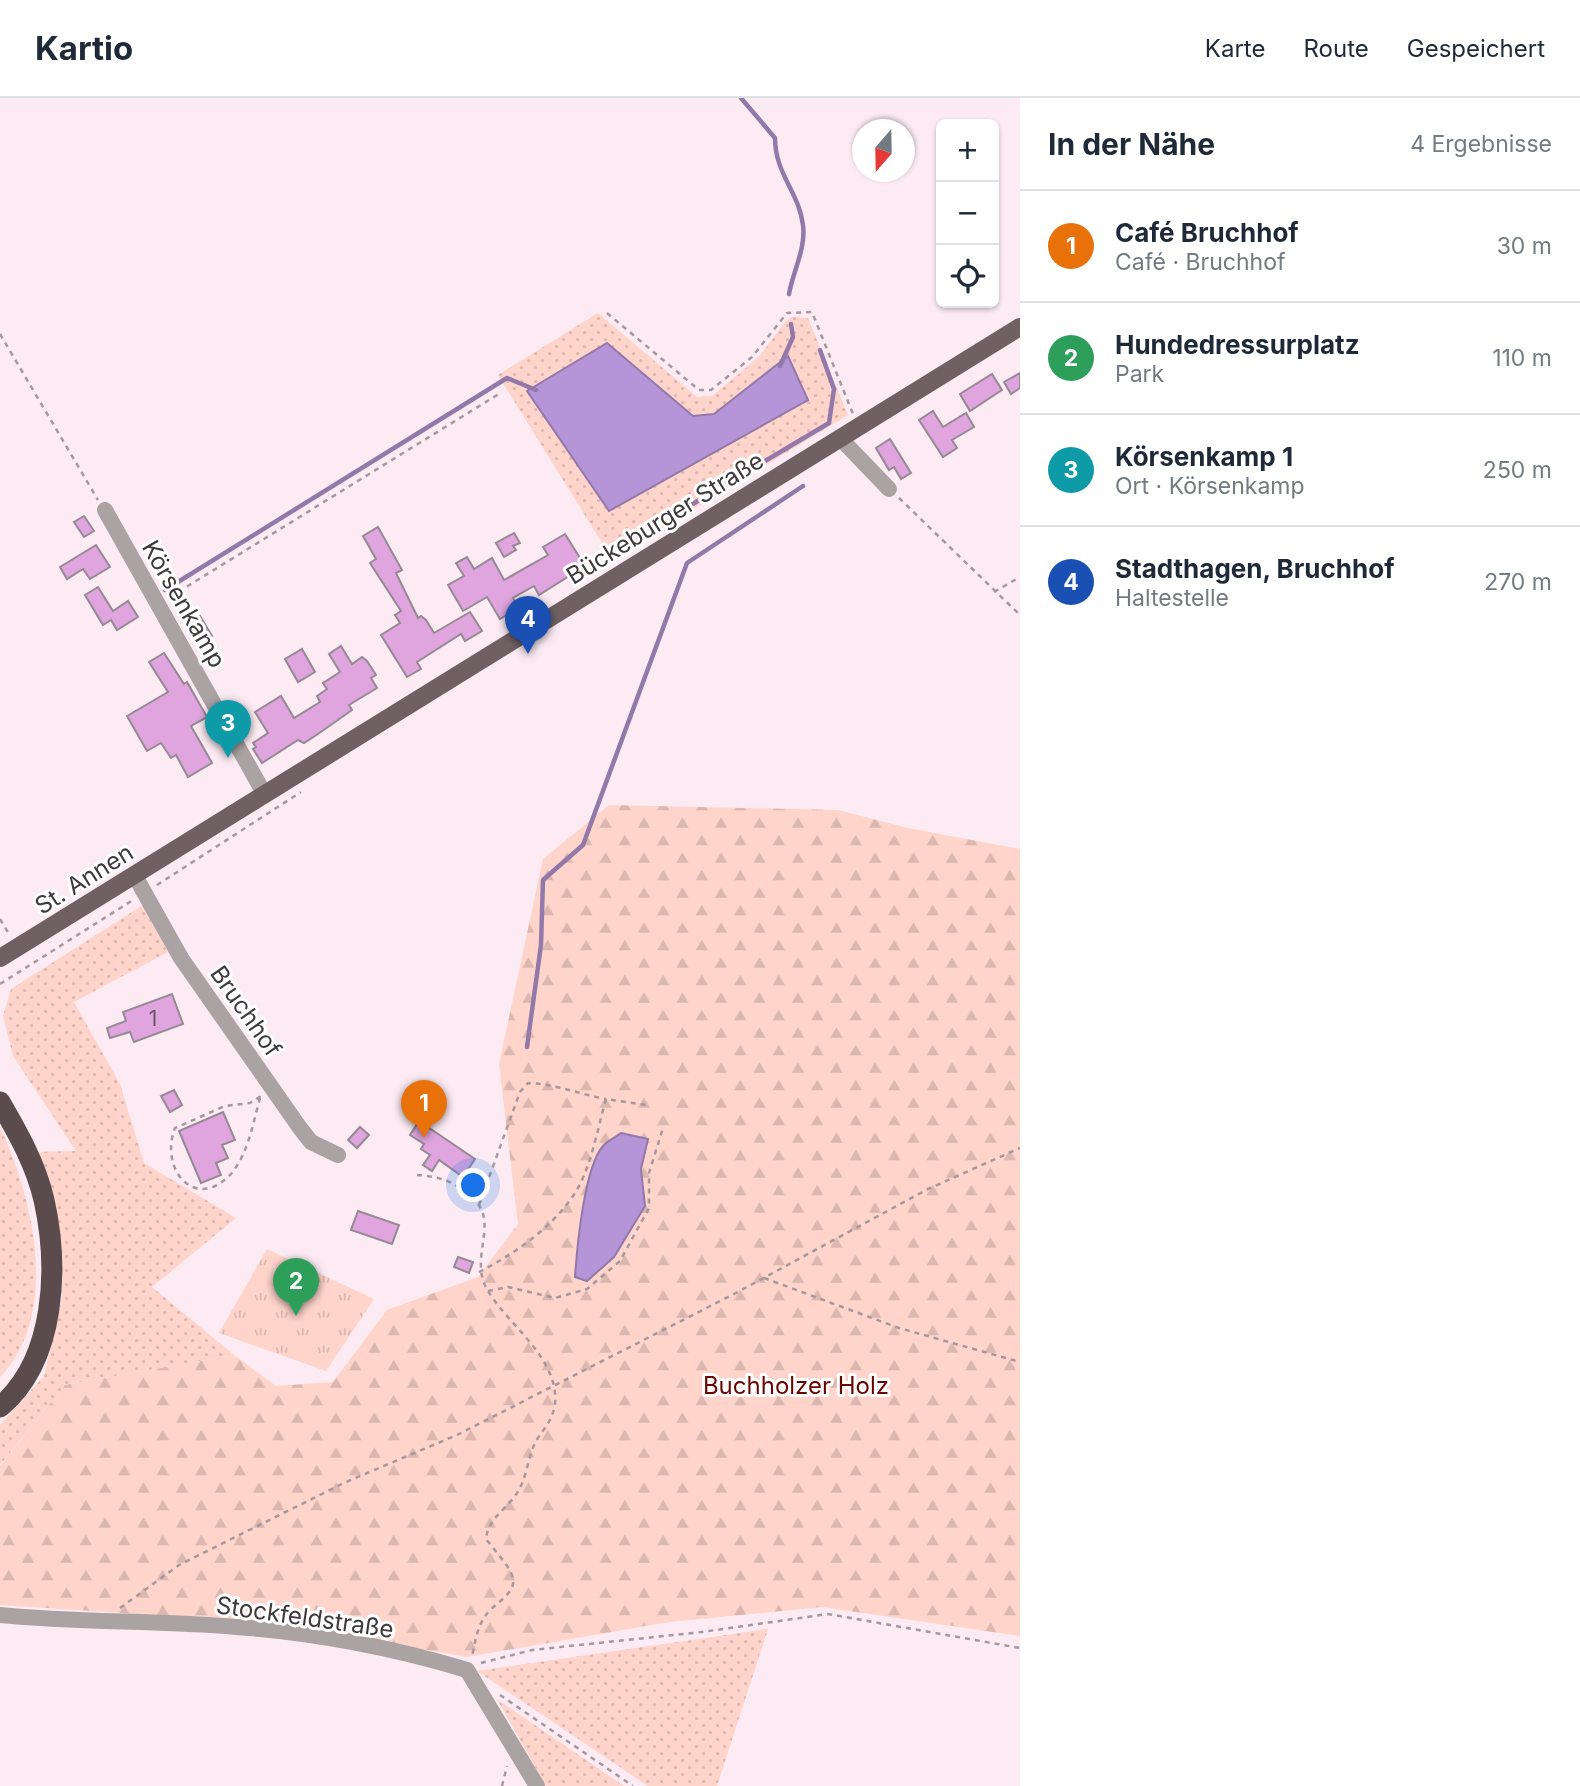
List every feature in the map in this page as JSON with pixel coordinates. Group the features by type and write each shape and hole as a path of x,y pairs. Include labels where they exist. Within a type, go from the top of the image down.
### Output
{"highway":[{"path":"0,1102 25,1146 43,1198 50,1250 48,1304 42,1338 32,1368 3,1402"}],"main road":[{"name":"Bückeburger Straße","path":"193,840 1020,327"},
{"name":"St. Annen","path":"0,958 193,840"}],"street":[{"path":"840,438 889,489"},
{"name":"Körsenkamp","path":"105,510 265,795"},
{"name":"Bruchhof","path":"135,876 181,958 265,1091 321,1149 338,1155"},
{"name":"Stockfeldstraße","path":"0,1615 103,1622 235,1626 429,1658 467,1670 537,1786"}],"path":[{"path":"607,313 699,390 711,390 752,358 787,313 811,312 858,427"},
{"path":"0,334 105,510"},
{"path":"158,605 502,392"},
{"path":"889,489 1020,615"},
{"path":"994,592 1020,577"},
{"path":"0,984 309,786"},
{"path":"479,1205 520,1092 528,1083 553,1084 563,1091 646,1105"},
{"path":"265,1091 247,1143 230,1175 205,1189 193,1187 181,1180 170,1157 170,1141 175,1128 225,1106 250,1103 265,1091"},
{"path":"479,1272 508,1257 571,1200 585,1174 606,1099"},
{"path":"488,1291 508,1287 555,1298 587,1289 620,1261 649,1208 649,1174 663,1128"},
{"path":"103,1622 132,1597 179,1565 346,1482 457,1435 764,1278 928,1189 1020,1148"},
{"path":"417,1175 437,1176 463,1189 479,1205 484,1221 479,1272 488,1291 547,1367 554,1385 552,1420 536,1443 517,1494 487,1527 486,1539 513,1576 513,1585 509,1594 486,1614 476,1635 471,1665 532,1650 702,1632 828,1614 1020,1648"},
{"path":"764,1278 900,1328 1020,1362"},
{"path":"476,1682 490,1688 634,1786"}],"green space":[{"path":"598,313 697,397 712,396 759,357 785,322 792,317 808,318 848,415 612,559 498,375"},
{"name":"Buchholzer Holz","path":"609,805 838,810 908,828 1020,849 1020,1636 822,1607 669,1622 467,1657 261,1622 0,1605 0,1466 65,1385 234,1355 276,1386 333,1382 387,1310 478,1277 518,1224 499,1064 543,859","holes":["648,1139 641,1169 645,1206 575,1277 578,1240 589,1183"]},
{"path":"143,905 168,952 74,1002 120,1084 144,1163 236,1218 152,1287 234,1355 65,1385 0,1465 0,1425 44,1376 62,1298 62,1249 54,1203 35,1152 76,1151 13,1056 3,1016 11,989"},
{"path":"0,1127 12,1156 31,1220 36,1288 30,1321 19,1351 0,1377"},
{"path":"267,1249 374,1299 326,1371 219,1333"},
{"path":"768,1629 717,1786 648,1786 477,1671"},
{"path":"497,1699 624,1786 546,1786"}],"shaded area":[{"path":"607,343 693,416 714,414 788,356 808,400 609,511 527,391"},
{"path":"621,1133 648,1139 641,1169 645,1206 614,1257 587,1281 575,1277 586,1189 596,1157 607,1142"}],"building":[{"path":"1020,373 1020,388 1011,394 1004,382"},
{"path":"992,374 1002,390 970,411 960,394"},
{"path":"933,411 943,427 966,413 974,427 952,440 957,448 943,457 919,420"},
{"path":"890,439 911,473 901,479 894,467 889,470 876,448"},
{"path":"84,516 94,531 84,537 74,522"},
{"path":"378,527 402,570 396,573 418,618 421,616 426,620 434,633 470,612 482,631 465,641 461,634 417,662 421,669 407,677 381,635 400,623 395,615 401,611 370,563 376,559 363,536"},
{"path":"514,533 520,543 513,546 516,550 504,557 496,543"},
{"path":"565,534 585,566 539,595 534,586 513,598 518,608 500,619 487,597 463,611 448,585 464,576 456,563 467,557 474,569 492,558 504,580 548,555 543,547"},
{"path":"96,545 110,567 90,579 83,569 67,579 60,567"},
{"path":"98,587 113,611 128,601 138,617 117,630 111,620 103,625 85,595"},
{"path":"200,616 212,636 197,645 186,625"},
{"path":"341,646 352,664 362,657 367,661 376,675 371,678 377,688 349,705 352,710 318,734 304,743 298,740 262,763 253,749 256,747 253,743 268,733 255,712 281,696 294,718 320,702 317,696 327,689 323,683 340,672 329,654"},
{"path":"302,649 315,672 298,682 285,659"},
{"path":"164,653 184,684 187,682 207,717 191,726 212,763 188,777 176,755 171,758 161,743 147,751 127,716 168,692 149,662"},
{"path":"172,994 183,1024 134,1042 130,1032 110,1038 107,1028 126,1021 123,1012"},
{"path":"174,1090 182,1105 170,1112 161,1096"},
{"path":"223,1112 235,1140 222,1145 228,1158 216,1163 221,1175 201,1183 179,1131"},
{"path":"419,1121 475,1159 463,1177 439,1160 432,1171 423,1165 430,1155 421,1149 424,1144 410,1135"},
{"path":"360,1127 369,1135 357,1148 348,1140"},
{"path":"358,1211 399,1225 392,1244 351,1230"},
{"path":"458,1257 473,1262 469,1273 454,1267"}],"waterway":[{"path":"741,98 775,138 779,162 801,213 803,243 789,294"},
{"path":"780,366 793,337 791,324"},
{"path":"681,511 829,423 834,389 820,350"},
{"path":"165,590 507,378 536,390"},
{"path":"527,1047 541,945 543,880 583,845 687,563 803,486"}],"place":[{"name":"Stadthagen, Bruchhof","path":"528,654"},
{"name":"Körsenkamp 1","path":"228,758"},
{"name":"Café Bruchhof","path":"424,1138"},
{"name":"Hundedressurplatz","path":"296,1316"}]}
